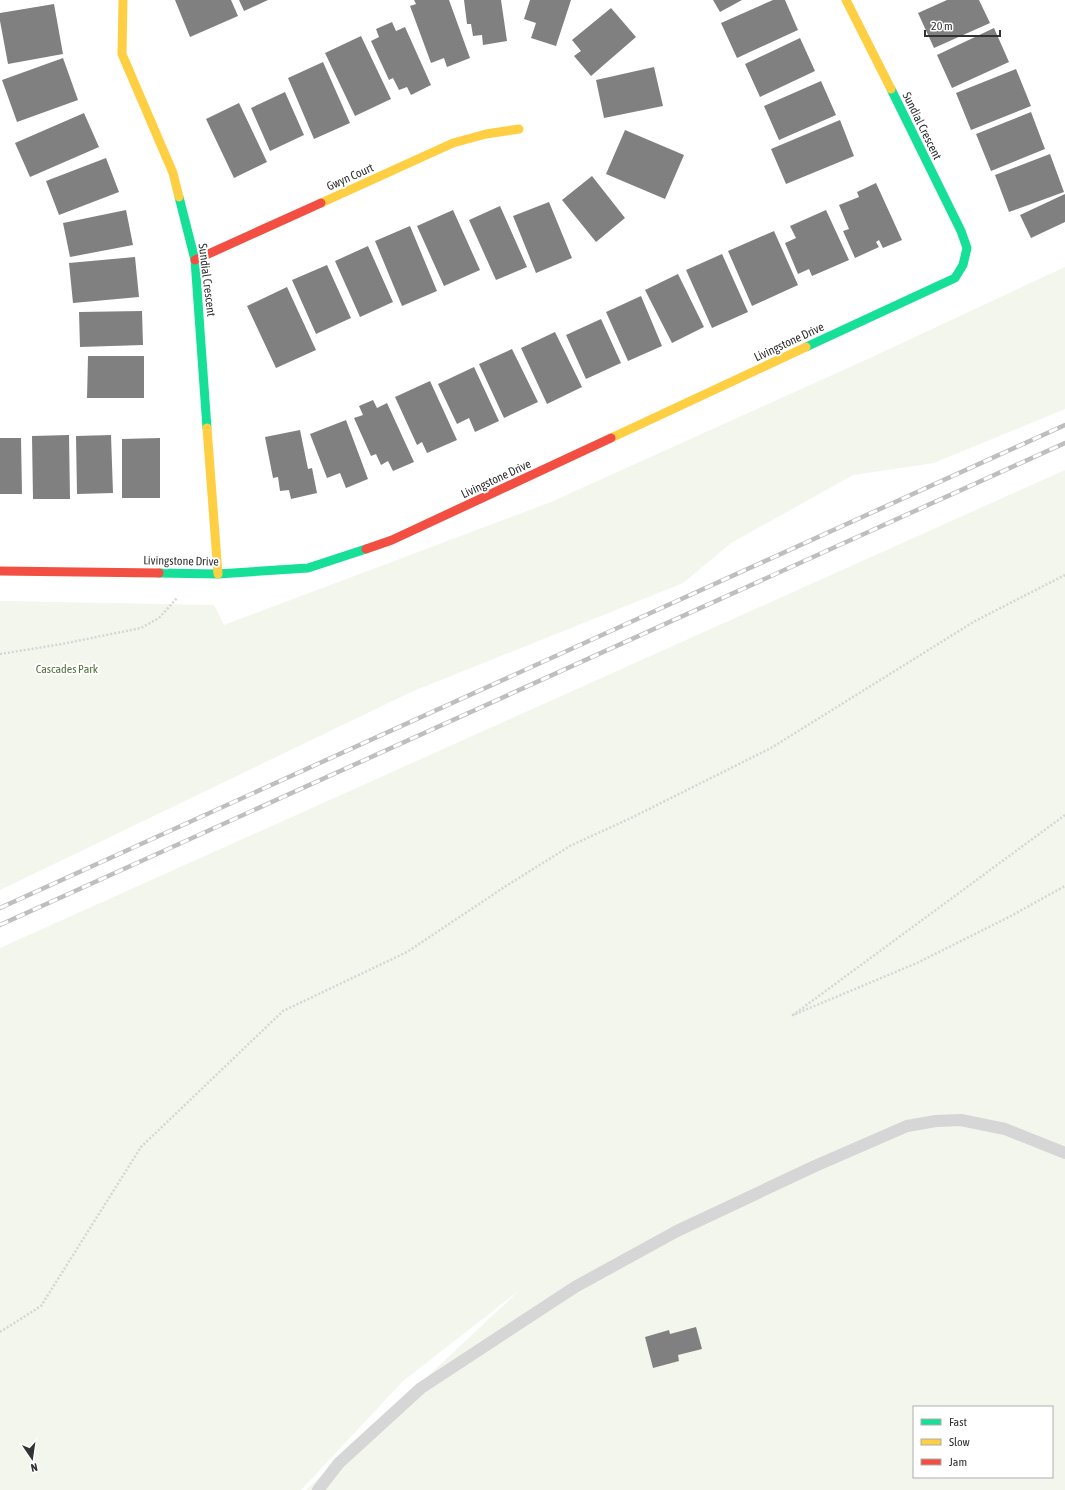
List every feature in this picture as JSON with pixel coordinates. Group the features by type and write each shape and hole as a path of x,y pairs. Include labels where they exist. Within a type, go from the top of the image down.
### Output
{"street":[{"name":"Sundial Crescent","path":"123,0 122,54 173,172 195,260 218,574"},
{"name":"Sundial Crescent","path":"846,0 961,231 967,248 963,265"},
{"name":"Gwyn Court","path":"195,260 453,143 503,130 520,129"},
{"name":"Livingstone Drive","path":"0,572 218,574 308,568 392,540 955,278 963,265"}],"lane":[{"path":"318,1490 339,1463 422,1388 575,1287 677,1231 815,1166 907,1126 936,1121 961,1120 1005,1129 1065,1153"}],"path":[{"path":"0,654 62,644 141,628 159,618 199,574"},
{"path":"0,1332 41,1306 141,1147 283,1011 407,952 506,886 570,846 632,818 771,748 975,621 1065,574"},
{"path":"1065,815 792,1015 917,963 1009,917 1065,886"}],"green space":[{"name":"Cascades Park","path":"1065,267 1065,409 934,463 853,475 731,543 683,583 411,692 0,890 0,601 214,605 224,625 551,502 870,358"},
{"path":"1065,470 1065,1490 306,1490 521,1289 403,1381 301,1490 0,1490 0,948"}],"building":[{"path":"175,0 231,0 238,16 190,37"},
{"path":"239,0 268,0 244,11"},
{"path":"414,0 449,0 470,58 447,67 444,58 431,63 410,6 416,4"},
{"path":"464,0 501,0 507,41 483,45 482,35 473,36 471,24 467,24"},
{"path":"530,0 571,0 556,46 531,38 536,23 524,19"},
{"path":"713,0 742,0 720,12"},
{"path":"773,0 785,0 798,30 737,58 721,23"},
{"path":"947,0 979,0 990,23 934,48 918,13"},
{"path":"54,4 63,54 8,64 0,21 0,13"},
{"path":"611,8 636,37 591,76 574,56 581,51 572,40"},
{"path":"392,22 396,31 405,27 431,85 411,95 407,87 399,90 393,78 389,80 371,41 379,37 376,29"},
{"path":"994,28 1009,62 952,88 937,55"},
{"path":"361,36 391,99 355,116 325,53"},
{"path":"800,38 815,71 760,97 745,64"},
{"path":"63,58 78,100 17,122 2,80"},
{"path":"323,62 350,123 314,139 288,78"},
{"path":"654,67 663,106 604,118 596,80"},
{"path":"1016,69 1031,106 971,130 956,93"},
{"path":"821,81 836,115 779,140 764,106"},
{"path":"285,92 304,135 270,151 251,108"},
{"path":"239,103 267,162 234,178 206,119"},
{"path":"1031,112 1045,149 991,171 976,134"},
{"path":"84,113 99,147 30,177 15,143"},
{"path":"840,120 854,156 786,184 771,149"},
{"path":"625,130 684,155 665,199 606,174"},
{"path":"1050,154 1064,192 1009,212 995,175"},
{"path":"106,158 119,192 59,215 46,181"},
{"path":"592,176 625,218 596,242 562,200"},
{"path":"876,183 902,240 883,248 879,240 876,242 879,247 855,258 843,231 849,229 839,205 859,197 857,192"},
{"path":"1065,194 1065,222 1031,238 1020,215"},
{"path":"549,202 572,258 536,273 513,216"},
{"path":"500,206 527,267 496,280 469,220"},
{"path":"126,210 133,245 70,257 63,223"},
{"path":"453,210 480,270 444,286 417,226"},
{"path":"826,210 849,260 812,276 809,269 798,274 785,243 796,238 790,226"},
{"path":"410,226 437,291 402,306 375,241"},
{"path":"774,231 798,285 752,306 728,251"},
{"path":"368,246 393,302 360,317 335,261"},
{"path":"722,254 748,312 712,328 686,270"},
{"path":"135,257 139,297 73,303 69,263"},
{"path":"327,265 351,318 316,334 292,280"},
{"path":"678,274 704,327 672,343 645,290"},
{"path":"287,287 316,350 276,368 247,306"},
{"path":"641,296 662,346 628,361 606,312"},
{"path":"142,311 143,345 80,347 79,312"},
{"path":"601,319 621,363 586,379 566,335"},
{"path":"555,332 582,387 547,404 521,348"},
{"path":"512,349 538,402 504,418 479,364"},
{"path":"88,356 144,356 144,398 87,398"},
{"path":"474,367 499,421 475,432 469,418 457,424 438,384"},
{"path":"430,381 457,440 427,453 422,442 417,445 395,397"},
{"path":"373,400 377,408 387,403 414,462 393,471 388,461 381,465 376,454 371,456 354,418 363,415 359,406"},
{"path":"346,420 368,479 346,488 340,473 327,478 310,434"},
{"path":"300,430 308,469 312,468 317,493 291,499 289,490 280,491 278,477 273,478 265,437"},
{"path":"69,435 70,499 33,499 32,436"},
{"path":"111,435 113,493 77,494 76,436"},
{"path":"0,438 21,438 22,494 0,494"},
{"path":"160,438 160,498 122,498 122,439"},
{"path":"696,1327 702,1349 678,1355 679,1361 653,1368 645,1337 669,1330 670,1334"}],"railway":[{"path":"0,908 1065,425"},
{"path":"0,925 1065,443"}],"traffic: fast":[{"path":"806,347 955,278 963,265 967,248 961,231 891,89"},
{"path":"179,197 195,260 207,428"},
{"path":"159,573 218,574 308,568 366,549"}],"traffic: slow":[{"path":"123,0 122,54 173,173 179,197"},
{"path":"846,0 891,89"},
{"path":"321,203 453,143 486,134 519,129"},
{"path":"611,438 806,347"},
{"path":"207,428 218,574"}],"traffic: jam":[{"path":"195,260 321,203"},
{"path":"366,549 392,540 611,438"},
{"path":"0,571 159,573"}]}
